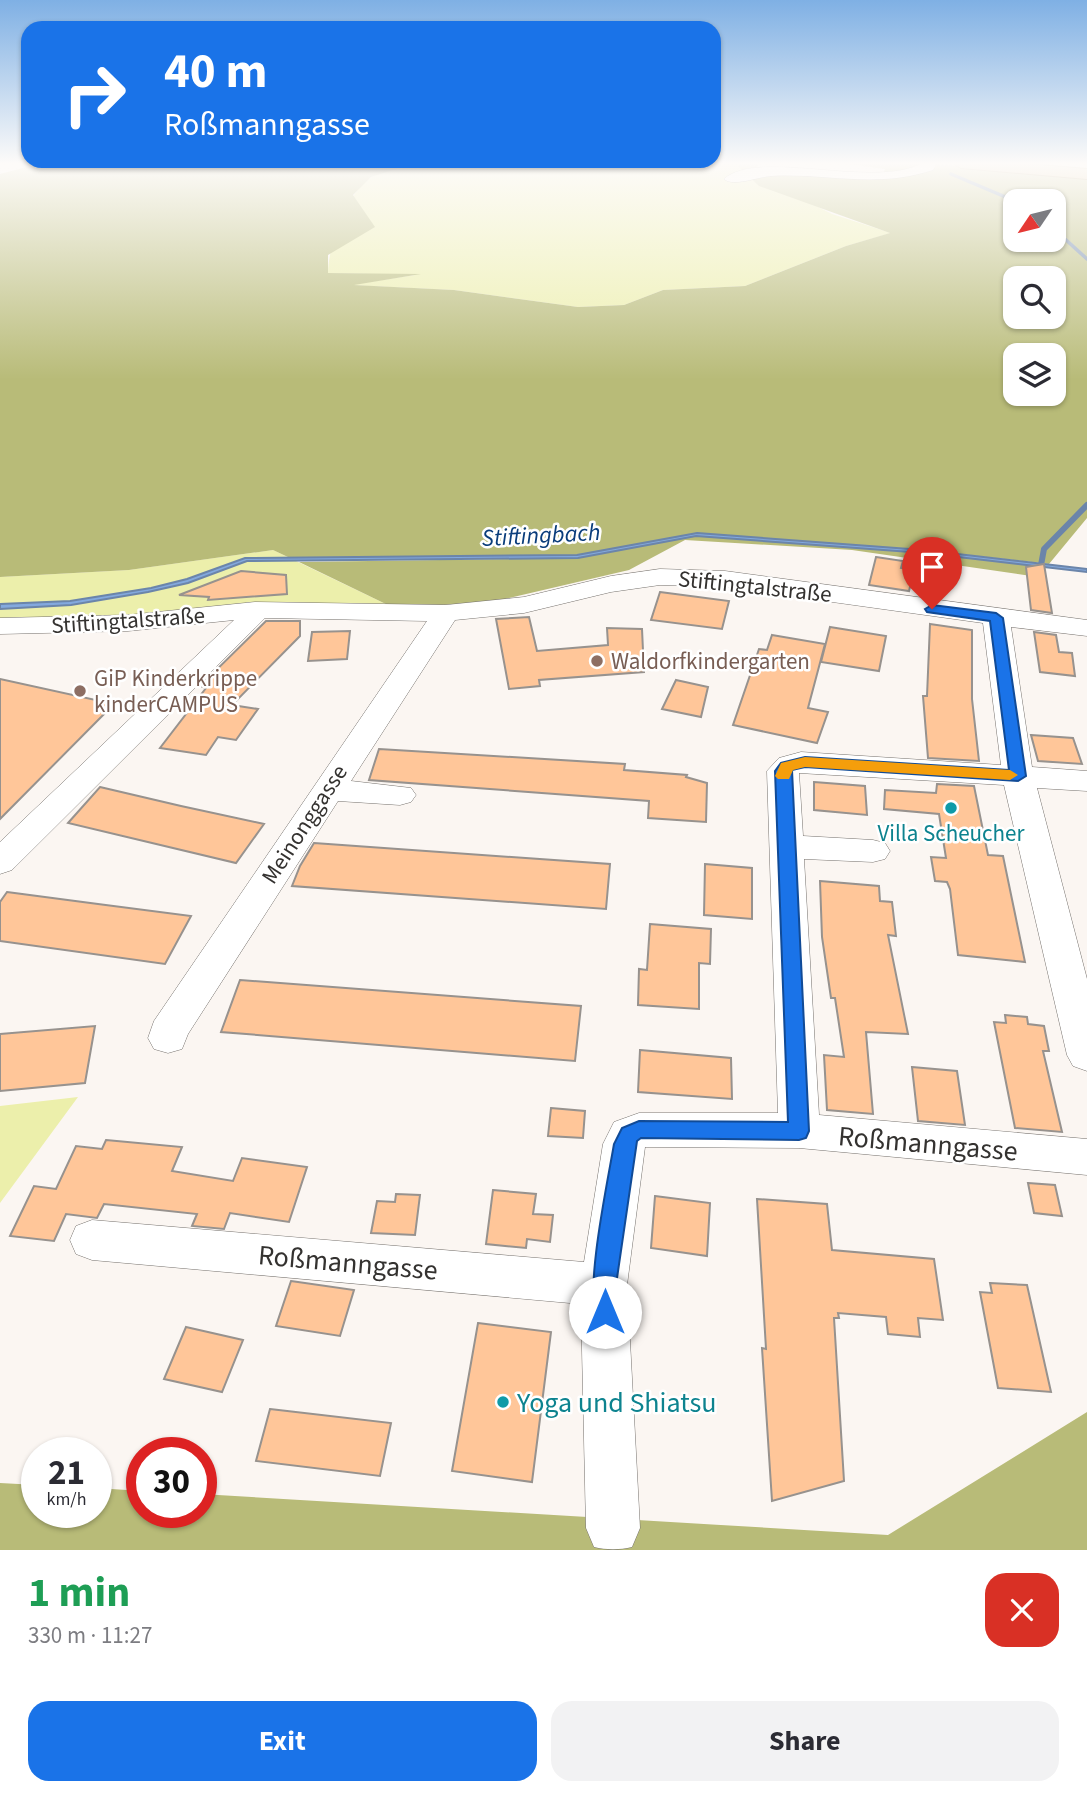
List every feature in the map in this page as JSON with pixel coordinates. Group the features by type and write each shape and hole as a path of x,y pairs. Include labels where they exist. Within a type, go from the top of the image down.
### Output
{"street":[{"name":"Stiftingtalstraße","path":"0,626 128,623 255,610 446,613 524,605 611,584 660,577 725,579 996,618 1087,628"},
{"name":"Stiftingtalstraße","path":"0,862 251,619 255,610"},
{"name":"Meinonggasse","path":"168,1038 167,1031 446,613"},
{"path":"996,618 1018,776 1087,1055"},
{"path":"799,1131 783,771 796,762 1087,781"},
{"path":"327,790 400,795"},
{"path":"787,846 873,851"},
{"name":"Roßmanngasse","path":"612,1528 604,1285 624,1144 629,1135 639,1130 799,1131 1087,1157"},
{"name":"Roßmanngasse","path":"92,1240 604,1285"}],"green space":[{"path":"0,235 361,235 328,255 328,273 421,274 354,285 454,290 578,307 624,305 663,290 745,286 846,246 882,235 1003,235 1003,252 1066,252 1066,235 1087,235 1087,518 1049,564 923,550 697,533 577,555 290,558 273,550 129,570 0,577"},
{"path":"335,235 883,235 846,246 745,286 663,290 624,305 578,307 454,290 349,285 415,275 328,273"},
{"path":"696,536 924,553 1046,567 1038,577 852,550 685,540 629,570 488,603 392,607 299,562 578,558"},
{"path":"273,550 392,607 247,602 236,614 0,626 0,577 129,570"},
{"path":"78,1097 0,1203 0,1106"},
{"path":"1087,1412 1087,1550 0,1550 0,1483 21,1484 21,1528 112,1528 112,1489 126,1490 126,1528 217,1528 217,1495 888,1535"}],"water":[{"name":"Stiftingbach","path":"697,533 923,550 1087,569 1087,572 924,553 696,536 578,558 247,561 188,583 148,592 71,605 0,609 0,604 70,601 151,588 187,579 245,558 577,555"}],"building":[{"path":"876,557 903,561 901,568 914,570 909,591 869,585"},
{"path":"1044,564 1052,613 1031,610 1026,567"},
{"path":"241,571 286,575 287,594 208,600 209,597 179,595"},
{"path":"660,592 729,601 722,629 651,620"},
{"path":"529,617 537,651 608,645 607,628 642,629 644,672 539,680 540,686 509,689 496,619"},
{"path":"266,621 300,621 300,636 232,705 258,709 236,740 218,737 206,755 160,748 206,688 200,686"},
{"path":"930,624 972,630 972,699 979,761 928,758 923,696 927,696"},
{"path":"830,627 886,636 879,671 821,662"},
{"path":"350,631 347,659 308,661 312,632"},
{"path":"1034,632 1056,635 1059,652 1072,653 1075,676 1040,672"},
{"path":"772,635 825,644 808,708 828,712 817,743 733,725 759,649 767,650"},
{"path":"0,679 114,704 0,819"},
{"path":"676,680 708,687 701,717 662,709"},
{"path":"1031,735 1073,738 1082,764 1038,761"},
{"path":"379,749 625,764 624,770 687,775 686,777 707,783 706,822 648,818 649,801 369,780"},
{"path":"814,782 865,786 867,815 814,810"},
{"path":"937,784 974,786 988,855 1003,856 1025,962 958,955 950,889 947,882 935,881 931,857 946,858 939,814 884,809 885,790 936,793"},
{"path":"100,787 264,824 236,863 68,823"},
{"path":"314,843 610,864 606,909 292,886"},
{"path":"705,864 752,868 752,919 704,915"},
{"path":"820,881 879,886 880,901 892,902 896,936 888,935 908,1034 866,1032 873,1114 827,1110 824,1055 844,1057 835,998 831,998 822,937"},
{"path":"7,892 191,916 165,964 0,941 0,902"},
{"path":"650,924 711,929 710,964 699,963 699,1009 638,1005 639,969 647,970"},
{"path":"240,980 581,1006 575,1061 221,1032"},
{"path":"1005,1015 1027,1017 1028,1024 1044,1026 1049,1051 1043,1051 1062,1132 1015,1128 994,1022 1006,1023"},
{"path":"95,1026 85,1083 0,1091 0,1034"},
{"path":"640,1050 731,1058 732,1099 638,1092"},
{"path":"912,1067 957,1071 965,1125 918,1121"},
{"path":"551,1108 585,1111 583,1138 548,1136"},
{"path":"106,1140 182,1147 172,1171 233,1181 242,1158 307,1167 289,1222 230,1213 224,1229 192,1226 197,1214 104,1204 97,1218 66,1214 54,1241 10,1236 34,1186 56,1189 76,1146 102,1149"},
{"path":"1028,1183 1055,1185 1062,1216 1034,1213"},
{"path":"493,1190 536,1194 533,1214 553,1215 550,1242 527,1239 526,1248 486,1244"},
{"path":"396,1194 420,1195 415,1235 371,1233 377,1201 395,1202"},
{"path":"655,1196 710,1203 707,1256 651,1248"},
{"path":"757,1199 827,1204 832,1250 934,1259 943,1320 918,1318 920,1337 888,1334 886,1317 838,1313 839,1318 834,1318 844,1481 772,1501 762,1348 766,1349"},
{"path":"291,1281 354,1290 340,1336 276,1326"},
{"path":"990,1283 1027,1285 1051,1392 998,1388 980,1292 992,1293"},
{"name":"Yoga und Shiatsu","path":"478,1323 551,1332 532,1482 452,1471"},
{"path":"186,1327 243,1340 222,1392 164,1379"},
{"path":"270,1409 391,1423 380,1476 256,1461"}],"waterway":[{"path":"1066,240 1087,259"},
{"path":"1041,565 1044,549 1087,505"}],"slow traffic":[{"path":"783,776 786,767 796,762 1010,775"}],"place":[{"name":"Waldorfkindergarten","path":"597,661"},
{"name":"GiP Kinderkrippe kinderCAMPUS","path":"80,691"},
{"name":"Villa Scheucher","path":"951,808"},
{"name":"Yoga und Shiatsu","path":"503,1402"}],"route":[{"path":"605,1312 604,1285 624,1144 629,1135 639,1130 799,1131 783,771 786,767 796,762 805,762 1018,776 996,618 932,609"}]}
